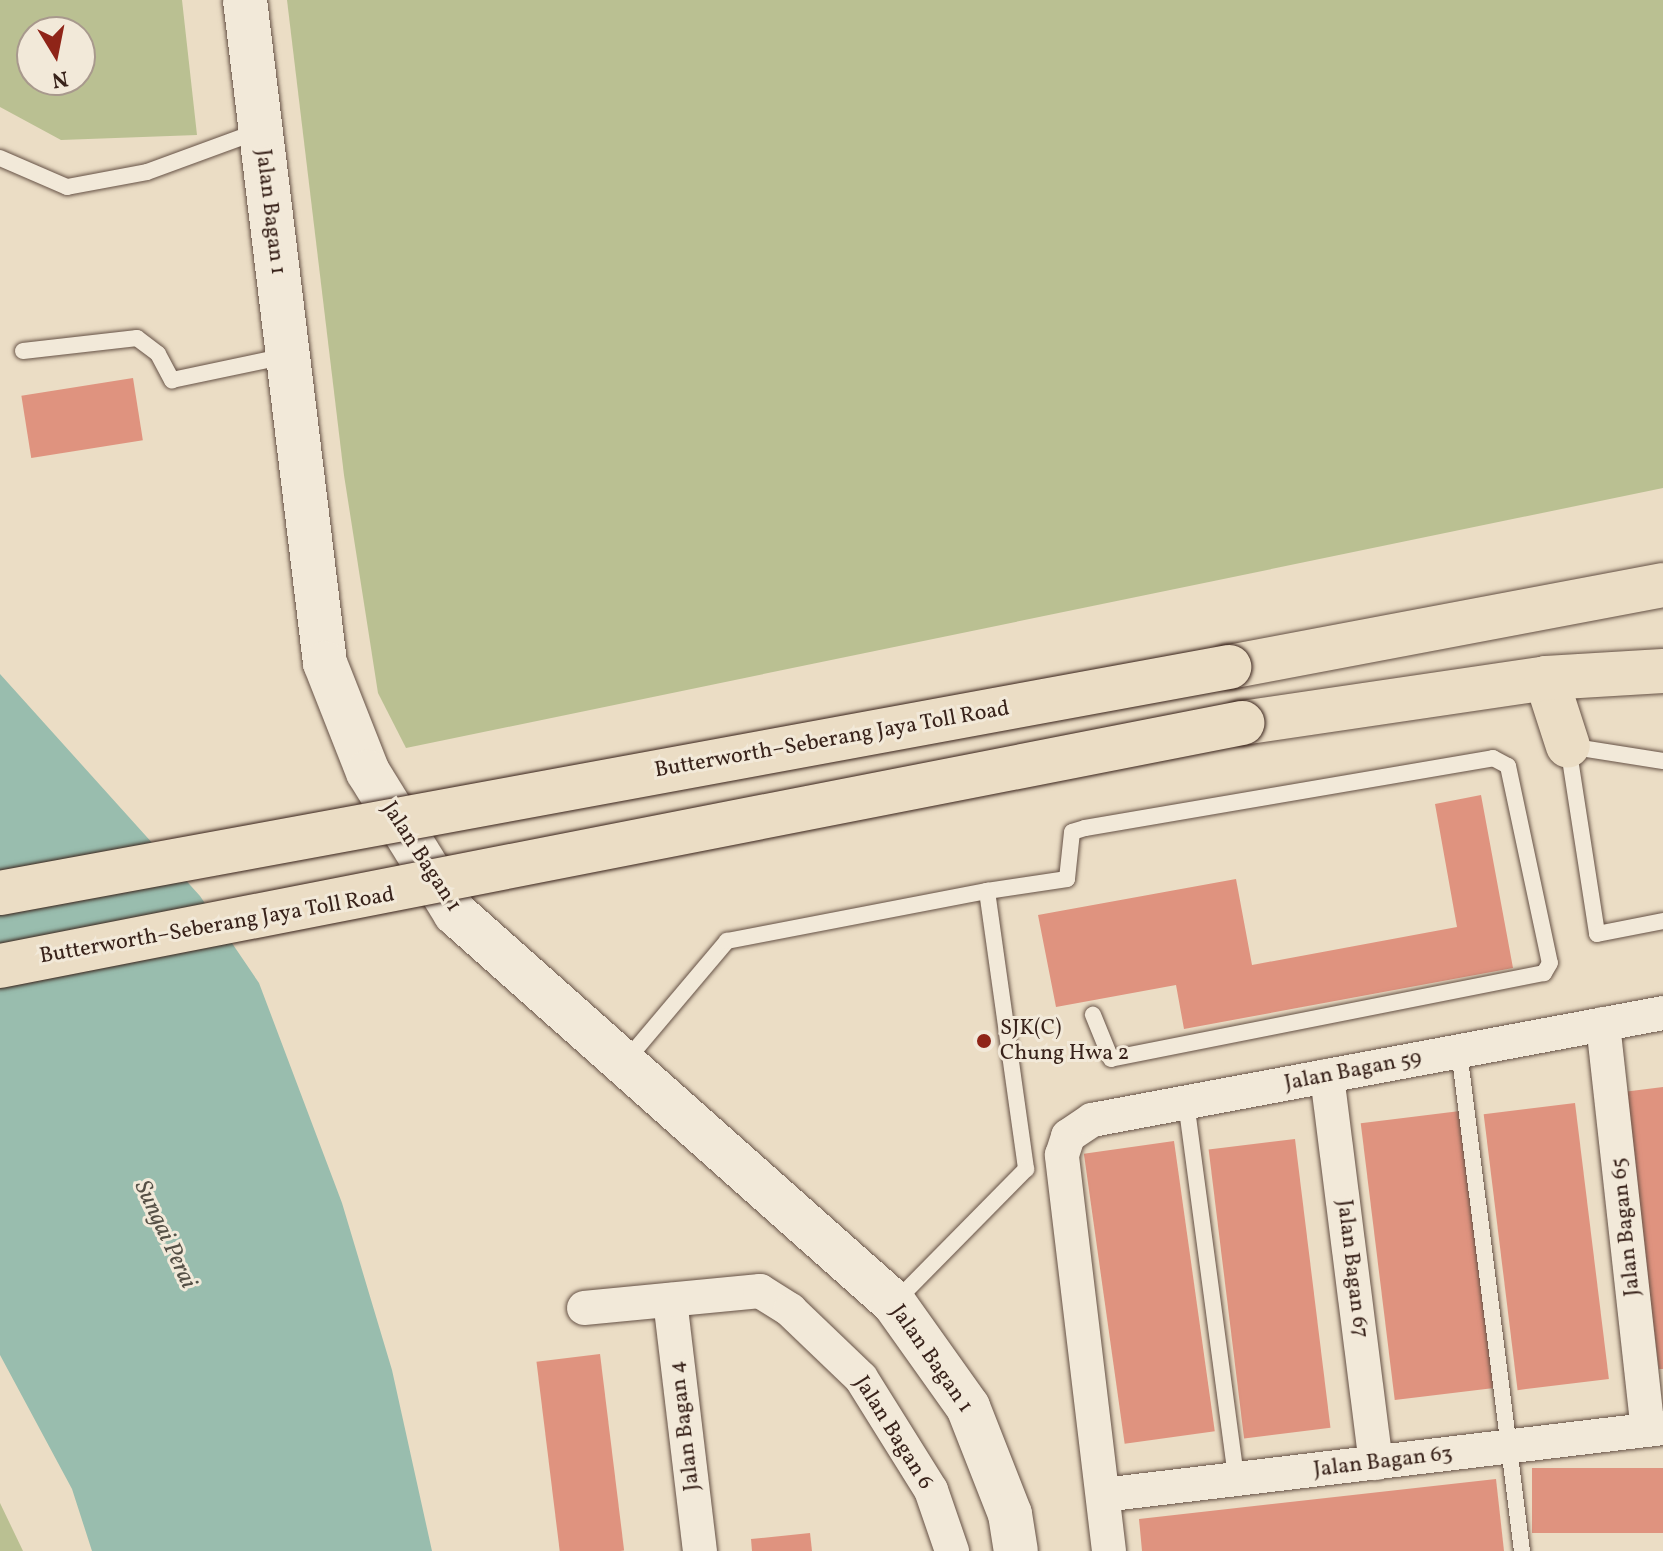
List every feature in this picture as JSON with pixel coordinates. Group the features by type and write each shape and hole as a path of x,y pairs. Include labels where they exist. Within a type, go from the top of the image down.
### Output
{"highway":[{"name":"Butterworth–Seberang Jaya Toll Road","path":"0,893 1663,585"},
{"name":"Butterworth–Seberang Jaya Toll Road","path":"0,966 1242,723 1546,678 1663,671"},
{"path":"1546,678 1568,746"}],"street":[{"name":"Jalan Bagan 1","path":"245,0 325,663 368,772 455,913 894,1303 968,1407 1010,1514 1016,1551"},
{"name":"Jalan Bagan 59","path":"1103,1495 1062,1155 1068,1136 1092,1120 1663,1013"},
{"name":"Jalan Bagan 65","path":"1603,1024 1656,1429"},
{"name":"Jalan Bagan 67","path":"1327,1076 1376,1463"},
{"name":"Jalan Bagan 6","path":"584,1308 760,1291 808,1324 861,1378 931,1490 952,1551"},
{"name":"Jalan Bagan 4","path":"670,1300 700,1551"},
{"name":"Jalan Bagan 63","path":"1103,1495 1656,1429"},
{"path":"1103,1495 1109,1551"}],"lane":[{"path":"0,158 67,187 147,172 260,130"},
{"path":"23,351 137,338 158,354 172,380 288,356"},
{"path":"1663,761 1568,746 1597,934 1663,921"},
{"path":"623,1065 727,941 987,891 1067,879 1072,832 1085,828 1493,758 1508,766 1550,963 1544,973 1111,1059 1093,1015"},
{"path":"894,1303 1026,1169 987,891"},
{"path":"1459,1051 1522,1551"},
{"path":"1186,1102 1236,1479"}],"shaded area":[{"path":"0,0 182,0 197,135 61,140 0,107"},
{"path":"287,0 1663,0 1663,488 406,748 378,693 344,475"},
{"path":"0,1503 23,1551 0,1551"}],"water":[{"name":"Sungai Perai","path":"0,674 200,896 259,983 342,1203 392,1370 432,1551 92,1551 72,1489 0,1355"}],"building":[{"path":"133,378 143,440 31,458 21,396"},
{"path":"1481,795 1513,968 1184,1029 1176,985 1056,1007 1038,915 1236,879 1252,965 1457,927 1435,804"},
{"path":"1663,1087 1663,1369 1659,1369 1623,1092"},
{"path":"1575,1103 1609,1379 1518,1390 1484,1114"},
{"path":"1460,1111 1494,1388 1395,1400 1361,1123"},
{"path":"1295,1139 1330,1428 1244,1438 1209,1150"},
{"path":"1174,1141 1215,1431 1125,1444 1084,1154"},
{"path":"600,1354 624,1551 560,1551 536,1362"},
{"path":"1532,1468 1663,1468 1663,1533 1532,1533"},
{"path":"1496,1479 1504,1551 1142,1551 1139,1519"},
{"path":"810,1533 812,1551 752,1551 751,1539"}],"place":[{"name":"SJK(C) Chung Hwa 2","path":"984,1041"}]}
